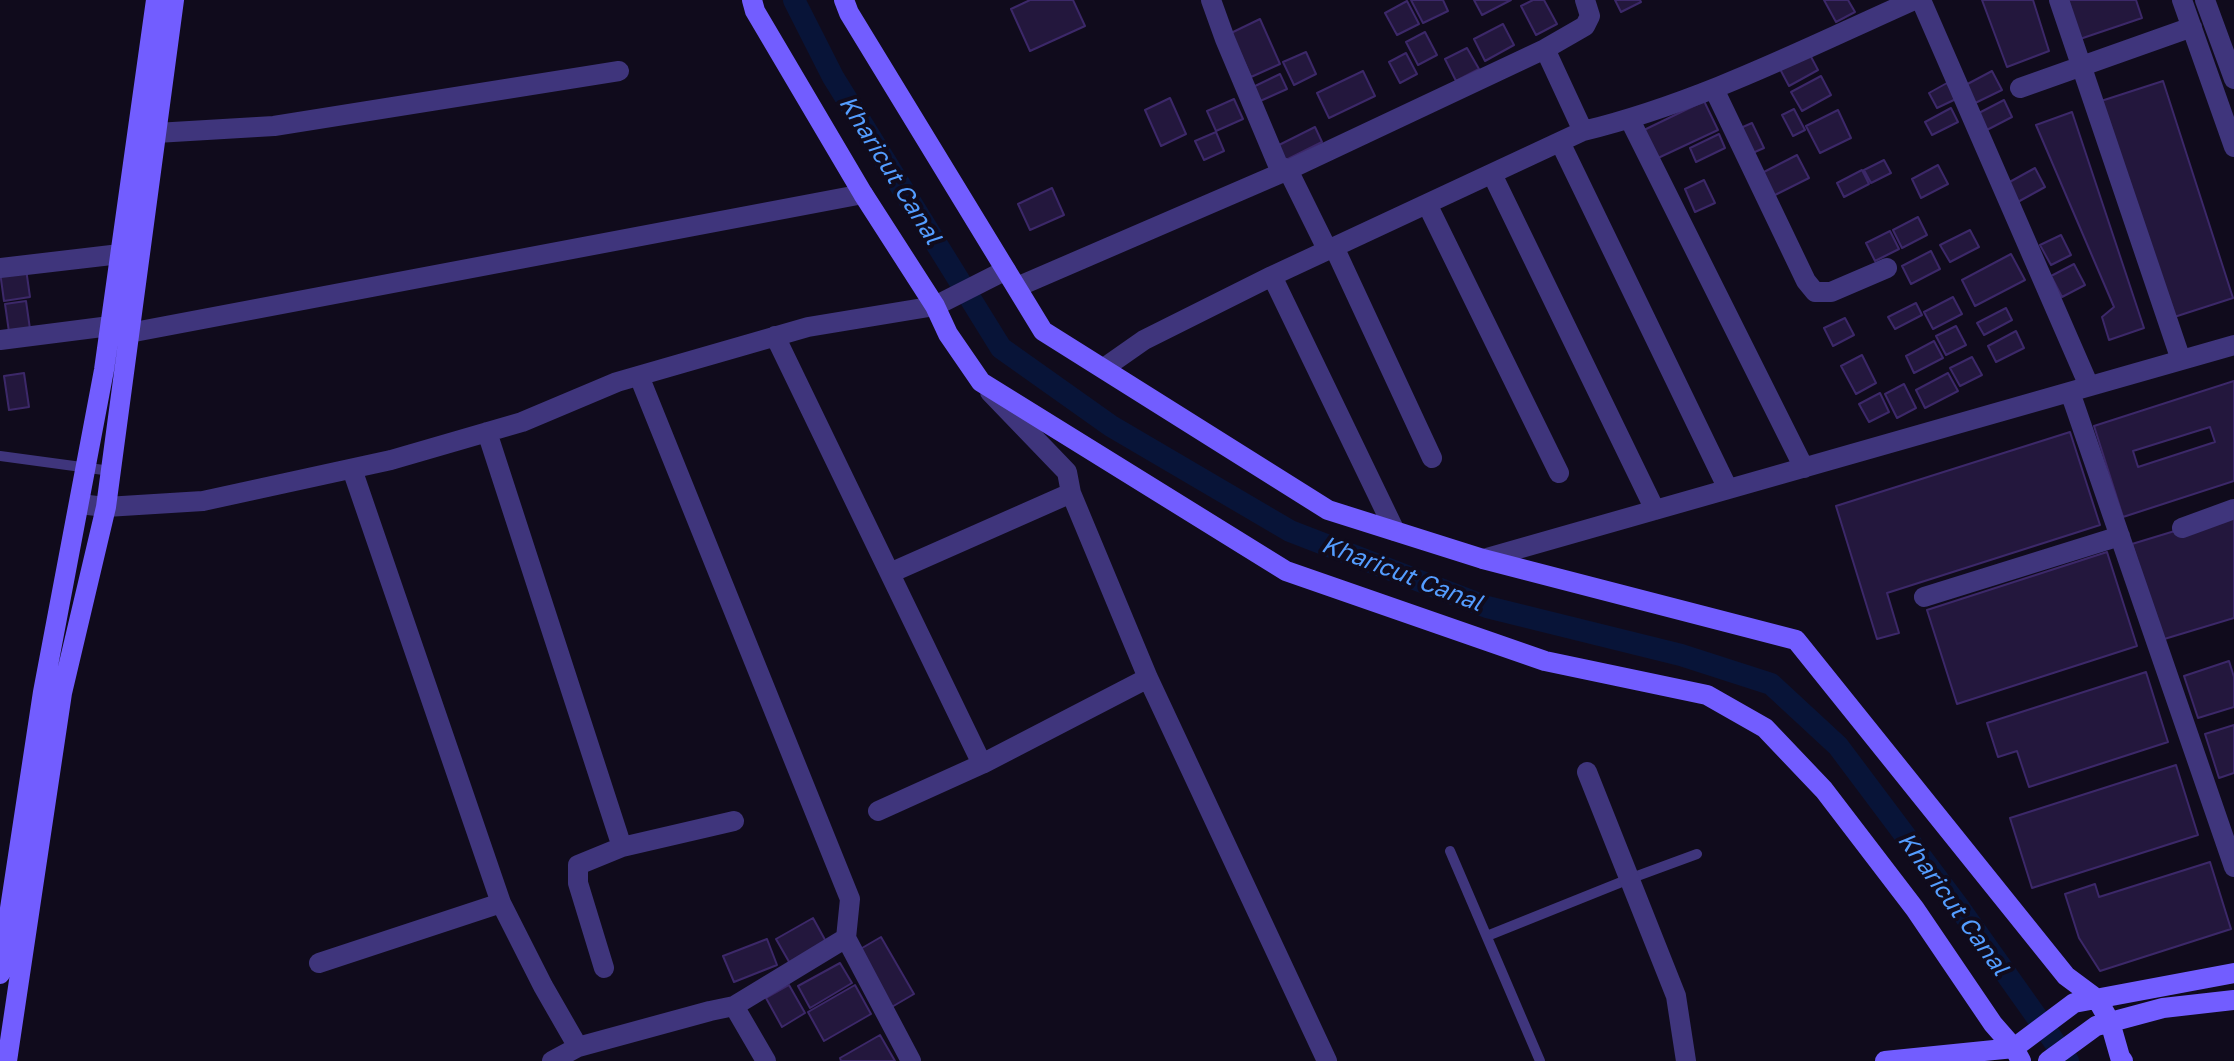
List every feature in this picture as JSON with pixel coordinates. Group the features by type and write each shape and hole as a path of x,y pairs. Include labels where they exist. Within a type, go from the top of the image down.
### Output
{"street":[{"path":"7,1061 62,693 106,507 120,330 120,254 156,0"},
{"path":"0,974 43,692 104,370 120,330 156,133 174,0"},
{"path":"752,0 755,11 863,194 938,305 948,334 981,382 1067,472 1071,493 1148,678 1327,1061"},
{"path":"844,0 849,13 1043,331 1328,510 1483,559 1796,640 2066,976 2097,999 2103,1024 2123,1061"},
{"path":"1211,0 1278,165 1288,170 1330,248 1432,458"},
{"path":"79,504 106,507 203,501 391,460 522,422 617,382 775,336 808,327 938,305 1288,170 1545,49 1585,26 1590,16 1585,0"},
{"path":"1104,368 1144,340 1272,276 1583,131 1630,120 1714,89 1914,0"},
{"path":"1921,0 2080,389 2120,536 2234,867"},
{"path":"2059,0 2181,360"},
{"path":"2182,0 2234,147"},
{"path":"2205,0 2233,74"},
{"path":"2020,88 2192,27"},
{"path":"1545,49 1583,131"},
{"path":"156,133 274,126 619,71"},
{"path":"1714,89 1806,281 1815,292 1831,292 1887,268"},
{"path":"1630,120 1804,468"},
{"path":"1560,142 1728,489"},
{"path":"1492,174 1655,510"},
{"path":"0,340 120,330 863,194"},
{"path":"1427,204 1559,473"},
{"path":"0,268 120,254"},
{"path":"1272,276 1395,531"},
{"path":"775,336 982,764"},
{"path":"1483,559 2234,345"},
{"path":"639,376 850,899 846,938 911,1061"},
{"path":"981,382 1286,571 1545,661 1707,695 1765,728 1824,790 1915,909 1993,1024 2018,1051"},
{"path":"487,432 622,847"},
{"path":"352,469 501,903 578,1047"},
{"path":"890,573 1071,493"},
{"path":"2182,528 2234,509"},
{"path":"1924,597 2120,536"},
{"path":"878,811 982,764 1148,678"},
{"path":"1587,772 1676,996 1686,1061"},
{"path":"604,968 578,883 578,865 622,847 734,821"},
{"path":"319,963 501,903"},
{"path":"552,1061 578,1047 734,1006 846,938"},
{"path":"1885,1061 2018,1051 2074,1003 2234,973"},
{"path":"2048,1061 2103,1024 2163,1008 2234,1000"},
{"path":"734,1006 766,1061"}],"lane":[{"path":"0,456 111,471"},
{"path":"1450,851 1540,1061"},
{"path":"1487,936 1697,854"}],"building":[{"path":"1030,0 1073,0 1085,26 1030,51 1011,9"},
{"path":"1411,0 1443,0 1448,11 1423,23"},
{"path":"1474,0 1511,0 1482,15"},
{"path":"1533,0 1544,0 1557,24 1536,35 1521,6"},
{"path":"1615,0 1640,0 1641,2 1621,12"},
{"path":"1824,0 1848,0 1855,12 1836,22"},
{"path":"1982,0 2033,0 2049,51 2007,67"},
{"path":"2061,0 2136,0 2142,18 2074,41"},
{"path":"1407,1 1419,24 1397,35 1385,13"},
{"path":"1260,19 1280,64 1251,77 1231,33"},
{"path":"1503,24 1514,45 1485,61 1474,39"},
{"path":"1425,32 1437,55 1418,65 1406,42"},
{"path":"1467,48 1479,69 1456,81 1445,59"},
{"path":"1306,52 1316,74 1294,85 1283,62"},
{"path":"1406,53 1417,74 1400,83 1389,62"},
{"path":"1809,53 1818,70 1789,86 1780,69"},
{"path":"1363,71 1375,96 1329,118 1317,93"},
{"path":"1992,71 2002,90 1969,106 1960,88"},
{"path":"1280,74 1287,89 1258,102 1251,88"},
{"path":"1821,76 1831,95 1802,111 1791,92"},
{"path":"2163,81 2233,298 2168,319 2098,102"},
{"path":"1947,83 1956,99 1937,108 1929,93"},
{"path":"1170,98 1186,134 1161,146 1145,110"},
{"path":"1234,99 1243,119 1216,131 1207,111"},
{"path":"2004,100 2012,117 1983,132 1975,115"},
{"path":"1704,101 1718,130 1658,158 1644,130"},
{"path":"1951,108 1958,122 1932,135 1925,122"},
{"path":"1794,109 1805,130 1793,136 1782,115"},
{"path":"1838,110 1851,138 1820,153 1806,126"},
{"path":"2072,112 2144,328 2109,340 2102,317 2114,307 2036,125"},
{"path":"1752,123 1764,148 1748,155 1736,130"},
{"path":"1315,127 1322,142 1282,162 1275,147"},
{"path":"1216,132 1224,151 1204,160 1195,141"},
{"path":"1719,134 1725,148 1696,162 1690,148"},
{"path":"1797,155 1809,178 1771,197 1760,174"},
{"path":"1884,160 1891,173 1871,183 1864,170"},
{"path":"1938,165 1948,184 1921,198 1912,179"},
{"path":"2035,168 2045,187 2016,203 2006,184"},
{"path":"1862,170 1869,184 1844,197 1837,183"},
{"path":"1704,180 1715,203 1695,212 1685,189"},
{"path":"1052,188 1064,215 1030,230 1018,204"},
{"path":"1918,217 1927,235 1902,248 1893,230"},
{"path":"1970,230 1979,247 1950,262 1940,245"},
{"path":"1890,231 1899,249 1875,261 1866,243"},
{"path":"2061,235 2071,255 2051,265 2040,245"},
{"path":"1931,251 1940,269 1911,284 1902,266"},
{"path":"2011,254 2025,280 1975,306 1962,280"},
{"path":"2074,264 2085,285 2062,297 2051,276"},
{"path":"26,269 30,297 4,301 0,272"},
{"path":"1953,297 1962,314 1933,329 1924,312"},
{"path":"26,301 30,329 9,332 5,304"},
{"path":"1916,303 1922,315 1895,329 1888,317"},
{"path":"2006,308 2012,320 1984,335 1977,323"},
{"path":"1845,318 1854,335 1833,346 1824,328"},
{"path":"1956,326 1966,345 1946,355 1936,336"},
{"path":"2016,331 2024,348 1996,362 1988,346"},
{"path":"1934,341 1943,358 1914,373 1906,356"},
{"path":"1862,355 1876,383 1856,394 1841,366"},
{"path":"1972,357 1982,375 1960,386 1950,368"},
{"path":"24,373 29,407 9,410 4,376"},
{"path":"1948,373 1958,391 1925,408 1916,390"},
{"path":"2234,381 2234,481 2123,517 2094,426","holes":["2210,427 2215,442 2138,467 2133,451"]},
{"path":"1904,384 1916,408 1897,418 1885,394"},
{"path":"1880,393 1889,412 1869,422 1859,404"},
{"path":"2070,432 2100,525 1887,593 1899,633 1877,639 1836,506"},
{"path":"2234,513 2234,618 2161,640 2132,544"},
{"path":"2107,552 2137,646 1957,704 1927,610"},
{"path":"2229,661 2234,677 2234,707 2198,718 2184,676"},
{"path":"2146,672 2168,742 2029,787 2017,751 1998,757 1987,723"},
{"path":"2234,725 2234,773 2219,778 2205,734"},
{"path":"2176,765 2198,835 2032,888 2010,818"},
{"path":"2210,862 2231,929 2100,971 2079,938 2065,894 2095,884 2099,897"},
{"path":"813,918 829,947 792,967 776,939"},
{"path":"881,937 914,994 890,1008 857,951"},
{"path":"767,939 777,965 734,982 723,956"},
{"path":"840,963 852,983 810,1008 798,986"},
{"path":"789,985 805,1013 782,1027 766,998"},
{"path":"855,985 871,1014 824,1041 808,1012"},
{"path":"880,1035 895,1061 841,1061 840,1058"}],"waterway":[{"name":"Kharicut Canal","path":"794,0 833,77 1001,348 1111,426 1290,531 1487,607 1681,655 1771,684 1838,746 1958,906 2068,1061"}]}
